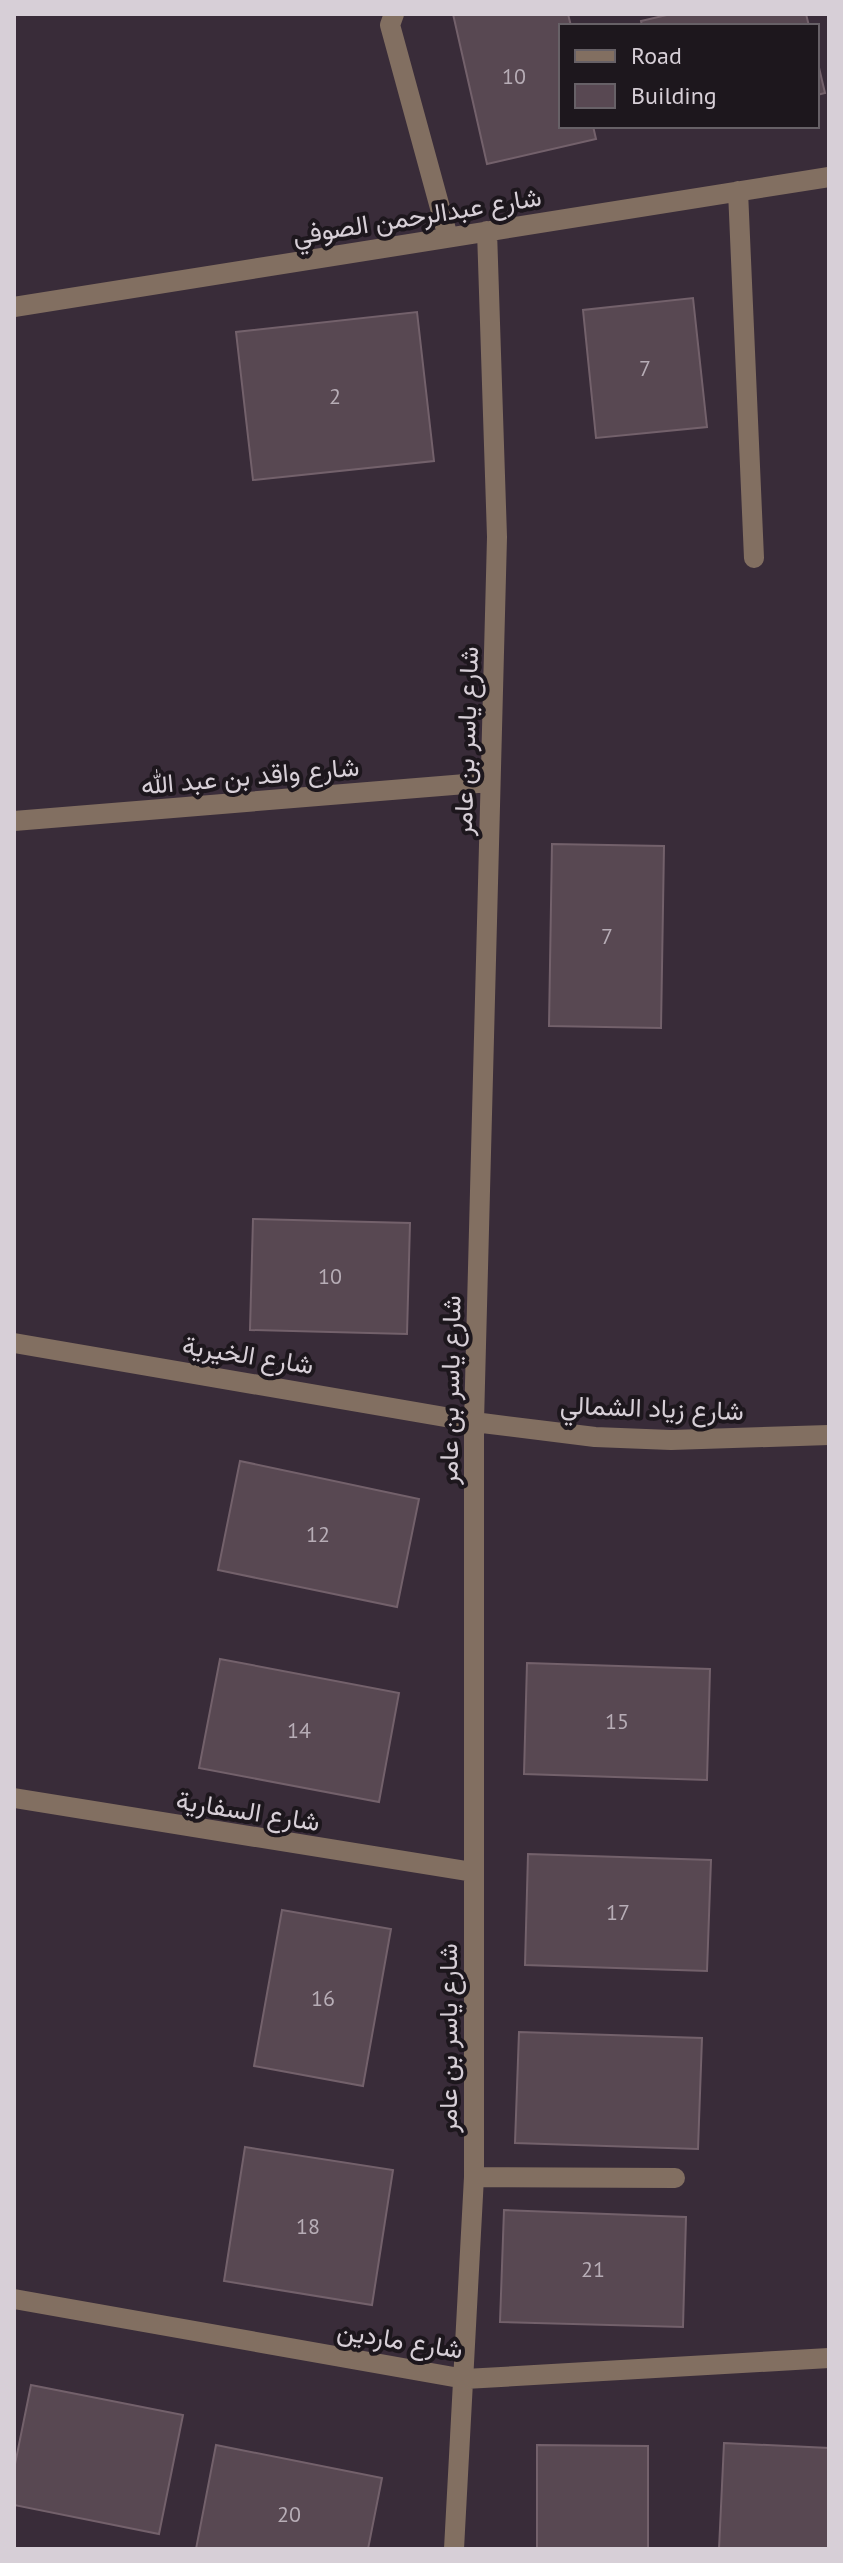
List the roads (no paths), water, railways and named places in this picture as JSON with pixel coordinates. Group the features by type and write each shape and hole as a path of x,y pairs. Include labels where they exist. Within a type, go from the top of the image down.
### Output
{"street":[{"path":"394,14 390,25 448,237"},
{"name":"شارع عبدالرحمن الصوفي","path":"14,307 829,177"},
{"path":"738,191 754,558"},
{"name":"شارع ياسر بن عامر","path":"454,2549 474,2177 474,1422 497,537 487,231"},
{"name":"شارع واقد بن عبد الله","path":"14,821 490,782"},
{"name":"شارع الخيرية","path":"14,1343 474,1422"},
{"name":"شارع زياد الشمالي","path":"474,1422 595,1437 671,1440 829,1435"},
{"name":"شارع السفارية","path":"14,1798 473,1872"},
{"path":"474,2177 675,2178"},
{"name":"شارع ماردين","path":"14,2299 465,2379 634,2366 829,2358"}]}
